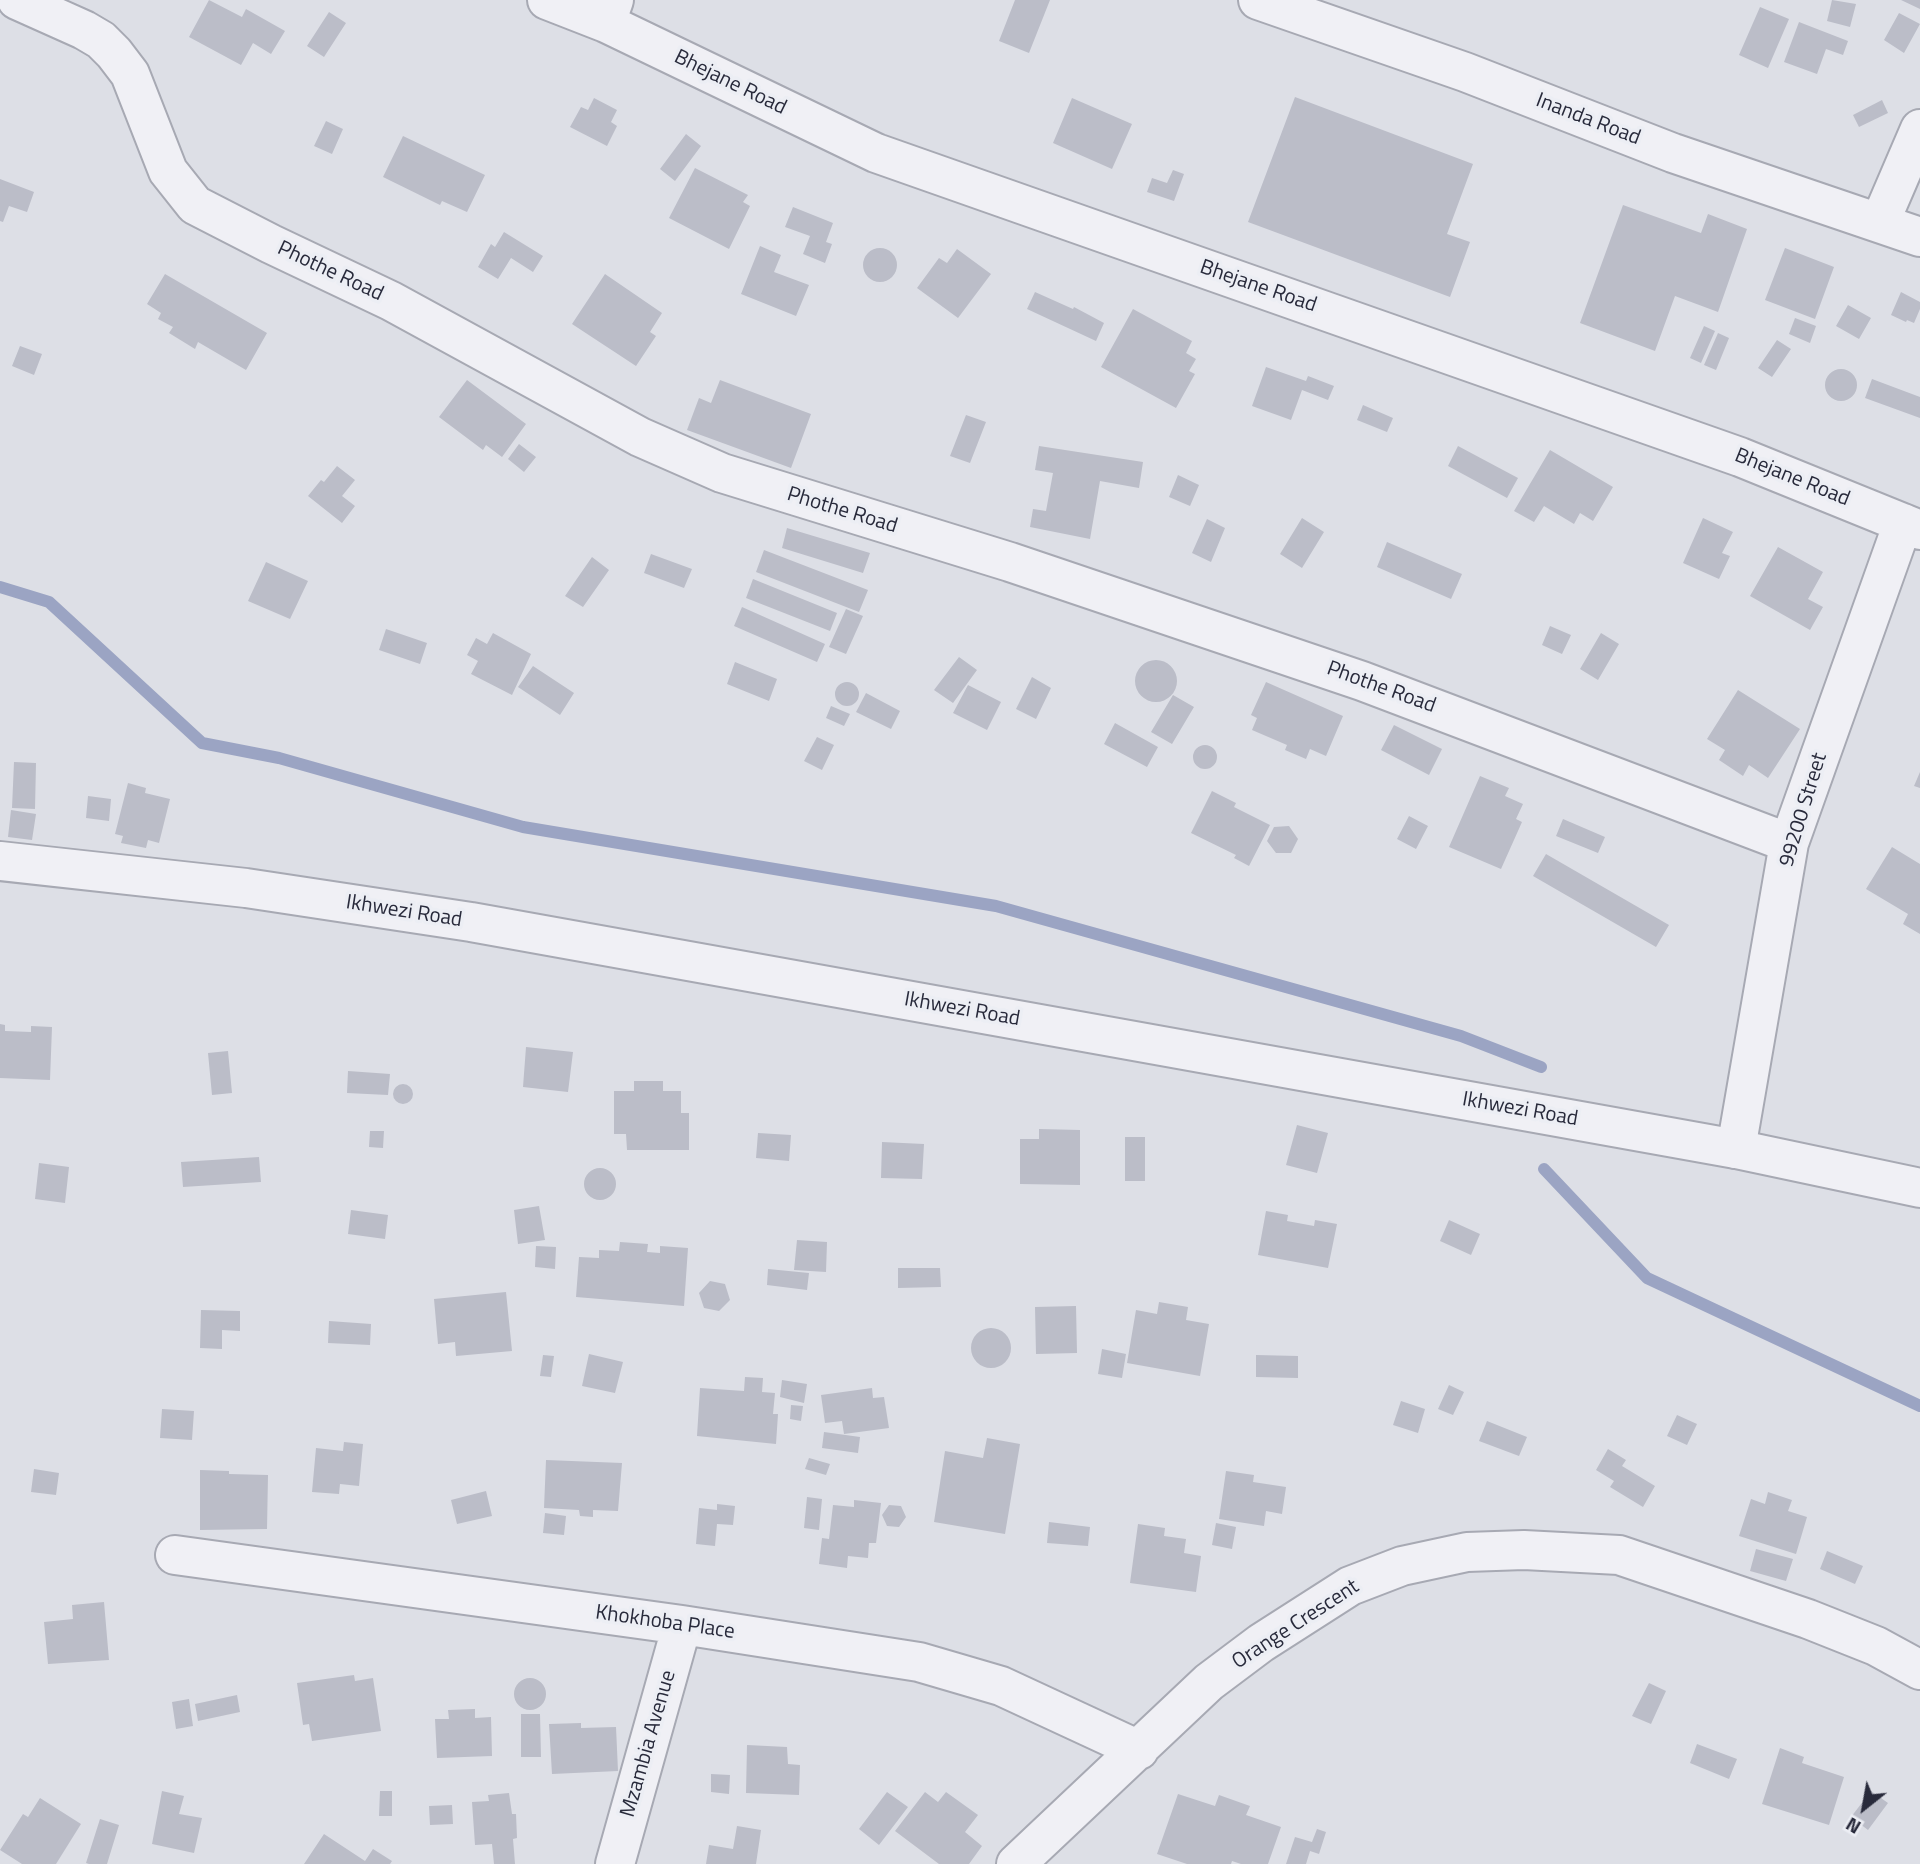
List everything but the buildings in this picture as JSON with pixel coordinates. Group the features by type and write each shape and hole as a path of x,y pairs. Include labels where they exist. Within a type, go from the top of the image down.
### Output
{"street":[{"name":"Phothe Road","path":"17,0 84,30 114,52 130,74 168,171 195,205 391,300 639,437 722,473 1010,562 1363,681 1789,842"},
{"name":"Bhejane Road","path":"547,0 610,12 876,153 1740,457 1912,526"},
{"name":"Inanda Road","path":"1258,0 1465,72 1673,153 1920,237"},
{"path":"1880,222 1920,129"},
{"name":"99200 Street","path":"1736,1149 1789,842 1912,526"},
{"name":"Ikhwezi Road","path":"0,862 246,888 471,922 1736,1149 1920,1188"},
{"name":"Orange Crescent","path":"1016,1864 1209,1682 1261,1643 1350,1586 1402,1566 1467,1552 1524,1550 1619,1555 1808,1619 1876,1646 1920,1670"},
{"name":"Khokhoba Place","path":"175,1555 682,1625 919,1661 1001,1686 1139,1750"},
{"name":"Mzambia Avenue","path":"615,1864 682,1625"}],"waterway":[{"path":"0,587 49,602 202,743 279,758 523,827 996,906 1461,1036 1541,1067"},
{"path":"1544,1169 1647,1278 1920,1406"}]}
